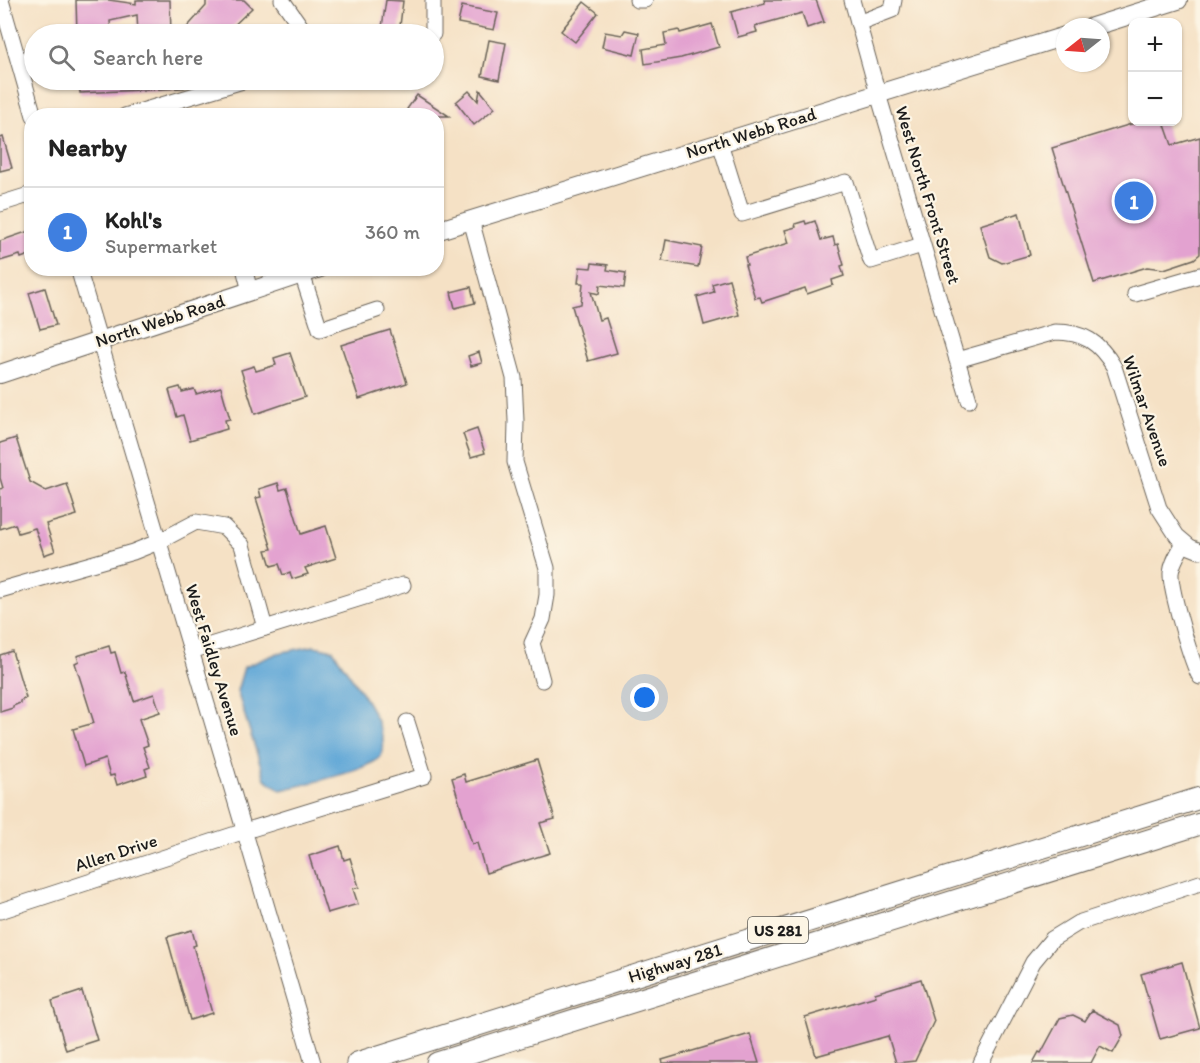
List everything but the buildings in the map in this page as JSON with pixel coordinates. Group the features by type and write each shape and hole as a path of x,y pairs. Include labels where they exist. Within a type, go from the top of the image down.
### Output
{"highway":[{"name":"Highway 281","path":"357,1063 1200,798"},
{"name":"Highway 281","path":"437,1063 1200,824"}],"main road":[{"path":"1110,21 1178,0"},
{"name":"North Webb Road","path":"444,228 1056,39"},
{"name":"North Webb Road","path":"0,374 296,276"}],"street":[{"path":"1,0 4,26 24,86"},
{"path":"282,0 299,24"},
{"path":"432,0 433,24"},
{"path":"637,0 645,0"},
{"name":"West North Front Street","path":"852,0 969,400"},
{"path":"858,23 892,10 894,0"},
{"path":"25,90 31,108"},
{"path":"152,108 212,90"},
{"path":"720,143 742,214 846,182 871,261 922,244"},
{"path":"0,204 24,196"},
{"path":"471,220 514,378 515,462 547,568 547,595 543,619 532,643 543,680"},
{"path":"1135,294 1200,274"},
{"name":"West Faidley Avenue","path":"80,276 313,1063"},
{"path":"246,276 250,291"},
{"path":"303,276 320,329 377,310"},
{"name":"Wilmar Avenue","path":"957,360 1055,332 1071,332 1095,343 1105,352 1114,367 1159,508 1168,525 1184,543 1190,548 1200,550"},
{"path":"0,590 133,552 196,522 224,527 242,545 265,628"},
{"path":"1184,543 1172,569 1171,580 1200,679"},
{"path":"191,651 403,585"},
{"name":"Allen Drive","path":"0,911 245,831 424,776 407,722"},
{"path":"981,1063 1033,962 1052,939 1078,923 1200,883"}],"water":[{"path":"314,646 333,650 358,686 381,732 383,745 381,756 365,766 281,790 265,779 237,691 244,667 278,653"}],"place":[{"name":"Kohl's","path":"1134,201"}]}
